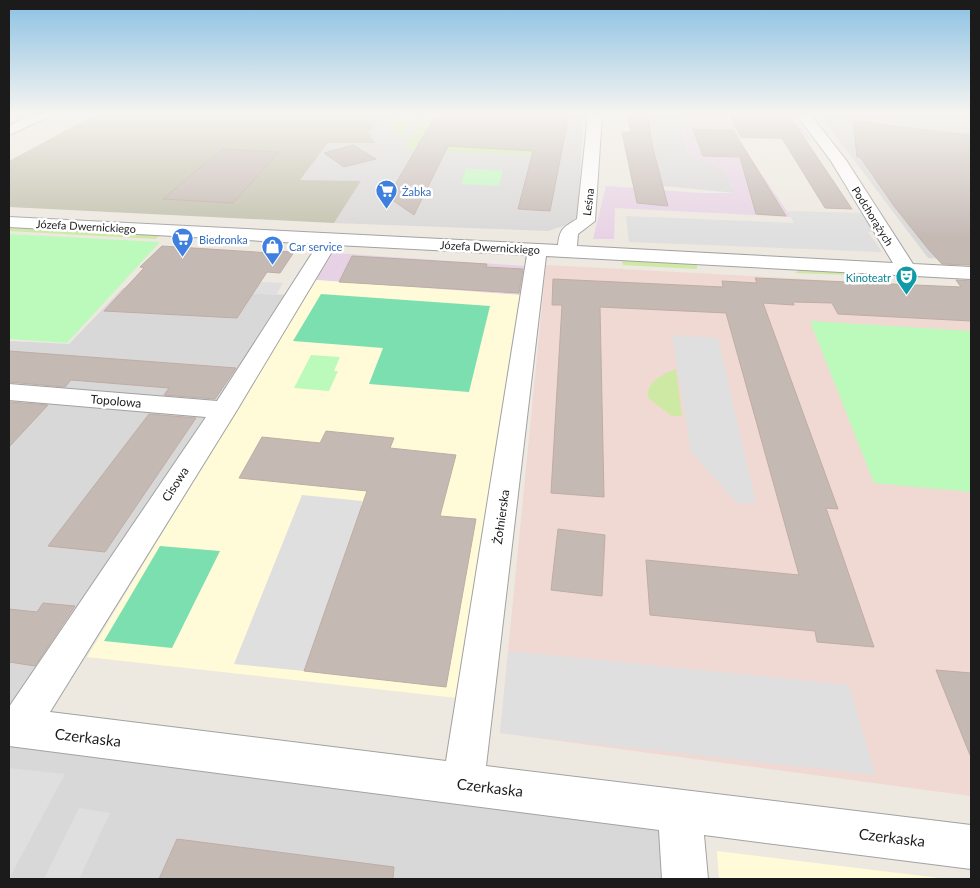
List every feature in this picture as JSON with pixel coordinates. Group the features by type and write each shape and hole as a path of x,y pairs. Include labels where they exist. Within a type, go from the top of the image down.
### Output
{"street":[{"name":"Leśna","path":"567,252 569,232 586,221 593,155"},
{"name":"Podchorążych","path":"835,155 907,270"},
{"name":"Józefa Dwernickiego","path":"9,222 971,273"},
{"name":"Cisowa","path":"13,727 224,410 330,239"},
{"name":"Żołnierska","path":"463,784 537,250"},
{"name":"Topolowa","path":"9,392 224,410"},
{"name":"Czerkaska","path":"13,727 971,847"},
{"path":"680,810 685,879"}],"shaded area":[{"path":"19,155 319,155 300,180 361,181 334,223 9,207 9,161"},
{"path":"318,155 581,155 578,221 548,231 334,223 360,182 299,180"},
{"path":"627,155 689,155 723,169 735,193 632,183"},
{"path":"749,155 791,217 615,208 614,239 593,239 606,186 701,193 735,193 723,169 689,156"},
{"path":"850,155 971,155 971,261 928,258"},
{"path":"788,211 864,213 878,232 868,232 882,252 629,242 626,216 794,223"},
{"path":"333,253 525,266 520,295 316,280"},
{"path":"546,265 971,288 971,796 500,733"},
{"path":"142,276 283,283 276,295 131,287"},
{"path":"316,280 520,295 457,698 87,657"},
{"path":"123,288 287,295 9,721 9,341 69,344"},
{"path":"672,335 718,338 756,504 737,503 691,452"},
{"path":"302,495 362,501 304,671 234,664"},
{"path":"509,651 849,685 875,775 500,733"},
{"path":"9,743 664,827 667,879 9,879"},
{"path":"9,768 65,774 9,879"},
{"path":"79,808 110,813 79,879 44,879"},
{"path":"717,851 948,879 719,879"}],"green space":[{"path":"466,169 503,170 499,186 461,184"},
{"path":"9,227 161,235 155,239 9,231"},
{"path":"9,234 160,242 67,343 9,339"},
{"path":"622,261 694,263 697,264 697,269 623,265"},
{"path":"801,269 876,273 878,276 795,273"},
{"path":"321,294 490,306 469,392 369,384 383,348 293,341"},
{"path":"810,321 971,331 971,492 874,483"},
{"path":"311,355 340,357 334,371 338,371 329,391 294,388"},
{"path":"676,369 682,416 672,416 648,398 650,387 656,379"},
{"path":"160,546 220,551 172,648 104,641"}],"building":[{"path":"214,155 276,155 233,203 163,199"},
{"path":"327,155 370,155 376,159 344,167"},
{"path":"412,155 443,155 414,215 388,197"},
{"path":"532,155 561,155 550,211 518,209"},
{"path":"627,155 655,155 668,206 637,203"},
{"path":"749,155 786,216 756,214 740,157 703,156"},
{"path":"793,155 816,155 852,209 825,208"},
{"path":"857,155 971,155 971,265 942,264 894,206 860,157"},
{"path":"162,246 271,253 272,251 294,252 280,273 267,272 237,318 104,311 144,268 140,267"},
{"path":"352,256 487,264 486,267 523,269 519,293 339,282"},
{"path":"755,278 961,287 956,280 971,281 971,321 838,314 832,303 793,302 794,305 763,303 838,509 826,508 874,647 817,642 815,631 650,615 646,560 799,575 726,313 600,307 604,497 551,493 562,305 552,305 553,279 723,287 722,281 757,283"},
{"path":"9,351 236,368 215,399 164,395 169,388 71,380 65,387 9,382"},
{"path":"9,402 48,405 9,447"},
{"path":"149,414 196,418 105,552 48,546"},
{"path":"326,431 394,438 390,448 456,455 440,516 476,519 446,687 304,671 367,491 239,478 262,437 320,443"},
{"path":"558,529 605,535 602,596 551,590"},
{"path":"43,603 75,606 35,666 9,662 9,609 37,612"},
{"path":"936,670 971,673 971,755 970,755"},
{"path":"177,839 394,867 393,879 159,879"}],"place":[{"name":"Żabka","path":"386,210"},
{"name":"Biedronka","path":"183,258"},
{"name":"Car service","path":"273,265"},
{"name":"Kinoteatr","path":"907,296"}]}
